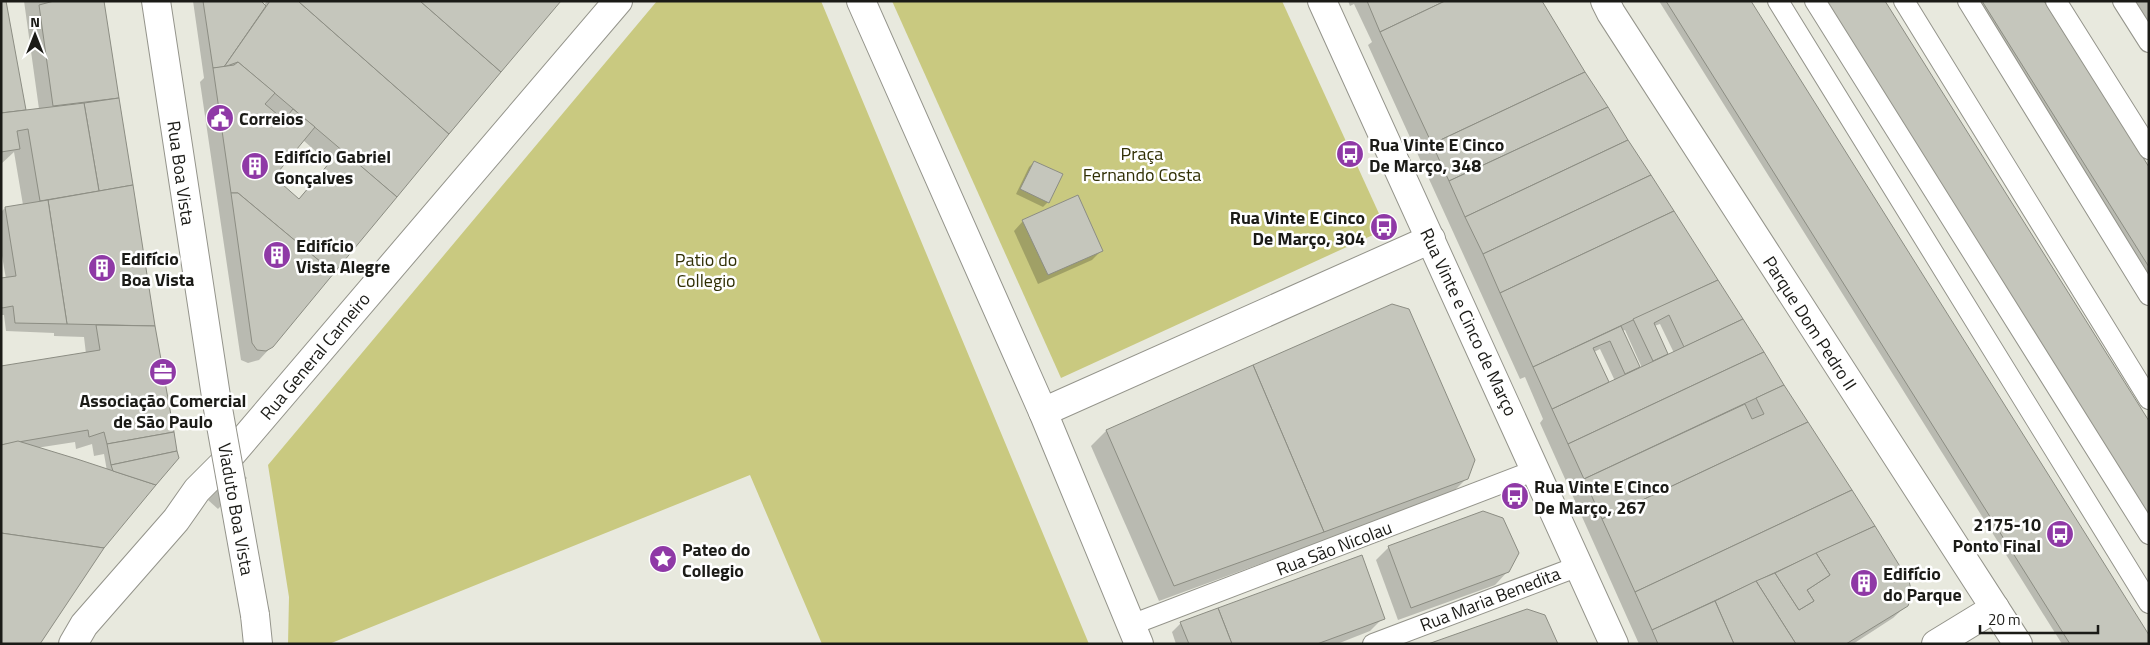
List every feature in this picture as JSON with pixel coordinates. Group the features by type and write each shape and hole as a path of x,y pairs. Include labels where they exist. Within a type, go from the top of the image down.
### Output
{"street":[{"name":"Rua Boa Vista","path":"156,1 217,403"},
{"name":"Rua General Carneiro","path":"73,644 84,625 176,520 196,490 247,436 618,1"},
{"path":"861,1 1043,412 1135,634"},
{"name":"Rua Vinte e Cinco de Março","path":"1322,1 1614,644"},
{"name":"Parque Dom Pedro II","path":"1605,1 1610,13 2018,644"},
{"path":"1043,412 1431,239"},
{"name":"Viaduto Boa Vista","path":"217,403 255,615 258,644"},
{"path":"1936,644 1995,608"}],"lane":[{"path":"1778,1 2149,604"},
{"path":"1814,1 2149,534"},
{"path":"1904,1 2149,399"},
{"path":"1968,1 2149,295"},
{"path":"2056,1 2149,149"},
{"path":"2123,1 2149,42"},
{"name":"Rua São Nicolau","path":"1135,634 1536,470"},
{"name":"Rua Maria Benedita","path":"1374,644 1580,566"}],"green space":[{"name":"Patio do Collegio","path":"657,1 821,1 1089,644 822,644 750,475 329,644 288,644 289,597 268,465"},
{"name":"Praça Fernando Costa","path":"892,1 1282,1 1386,229 1061,378"}],"building":[{"path":"1,1 6,1 26,110 1,113"},
{"path":"54,1 104,1 119,98 53,106 39,5"},
{"path":"203,1 261,1 266,6 224,67 213,68"},
{"path":"270,1 298,1 449,134 397,197 238,62 224,67"},
{"path":"298,1 420,1 501,72 449,134"},
{"path":"420,1 561,1 501,72"},
{"path":"1367,1 1445,1 1380,32"},
{"path":"1445,1 1542,1 1585,72 1432,144 1380,32"},
{"path":"1666,1 1751,1 2149,635 2149,644 2070,644"},
{"path":"1822,1 1885,1 2149,421 2149,520"},
{"path":"1982,1 2044,1 2149,167 2149,267"},
{"name":"Edifício Gabriel Gonçalves","path":"238,62 275,93 265,104 284,120 293,109 315,127 274,177 299,199 341,149 397,197 334,273 238,193 231,193 213,68 234,65"},
{"path":"1585,72 1608,107 1449,181 1432,144"},
{"path":"119,98 133,185 99,191 84,103"},
{"path":"84,103 99,191 40,201 28,129 17,131 20,149 1,152 1,113"},
{"path":"1608,107 1628,140 1465,217 1449,181"},
{"path":"1628,140 1651,175 1483,254 1465,217"},
{"path":"1034,161 1063,174 1049,203 1020,189"},
{"path":"1651,175 1674,211 1500,293 1483,254"},
{"name":"Edifício Boa Vista","path":"133,185 155,326 67,324 48,200"},
{"name":"Edifício Vista Alegre","path":"231,193 238,193 334,273 273,347 266,351 257,350 252,343"},
{"path":"1078,195 1103,251 1048,275 1022,220"},
{"path":"48,200 67,324 15,323 13,306 2,308 1,305 1,278 16,276 5,207"},
{"path":"1674,211 1718,280 1533,367 1500,293"},
{"path":"1718,280 1743,319 1684,347 1669,315 1654,323 1668,354 1653,361 1633,319"},
{"path":"1392,304 1409,309 1475,460 1468,479 1324,532 1253,365"},
{"path":"1743,319 1764,352 1568,444 1552,409"},
{"path":"96,325 155,326 174,432 107,444 104,432 89,437 88,430 1,445 1,366 100,350"},
{"path":"1621,326 1640,367 1625,374 1610,341 1593,348 1609,382 1552,409 1533,367"},
{"path":"1764,352 1784,385 1584,479 1568,444"},
{"path":"1253,365 1324,532 1174,586 1106,430"},
{"path":"1784,385 1808,422 1602,519 1584,479 1745,404 1752,419 1764,414 1756,398"},
{"path":"1808,422 1852,490 1635,592 1602,519"},
{"path":"174,432 177,451 111,465 107,444"},
{"path":"18,441 156,485 104,548 1,533 1,445"},
{"path":"177,451 179,458 156,485 113,471 111,465"},
{"path":"1852,490 1875,526 1652,630 1635,592"},
{"path":"1483,511 1503,518 1519,553 1509,572 1411,608 1388,546"},
{"name":"Edifício do Parque","path":"1875,526 1909,581 1912,594 1908,606 1846,644 1796,644 1756,581 1775,573 1799,610 1814,601 1807,590 1830,575 1816,553"},
{"path":"1,533 104,548 40,644 1,644"},
{"path":"1816,553 1830,575 1807,590 1814,601 1799,610 1775,573"},
{"path":"1362,555 1385,619 1317,644 1232,644 1218,608"},
{"path":"1756,581 1796,644 1734,644 1715,601"},
{"path":"1715,601 1734,644 1658,644 1652,630"},
{"path":"1218,608 1232,644 1189,644 1180,622"},
{"path":"1527,609 1545,615 1558,644 1428,644"}],"place":[{"name":"Correios","path":"220,118"},
{"name":"Rua Vinte E Cinco De Março, 348","path":"1350,154"},
{"name":"Edifício Gabriel Gonçalves","path":"255,166"},
{"name":"Rua Vinte E Cinco De Março, 304","path":"1384,227"},
{"name":"Edifício Vista Alegre","path":"277,255"},
{"name":"Edifício Boa Vista","path":"102,268"},
{"name":"Associação Comercial de São Paulo","path":"163,372"},
{"name":"Rua Vinte E Cinco De Março, 267","path":"1515,496"},
{"name":"2175-10 Ponto Final","path":"2060,534"},
{"name":"Pateo do Collegio","path":"663,559"},
{"name":"Edifício do Parque","path":"1864,583"}]}
